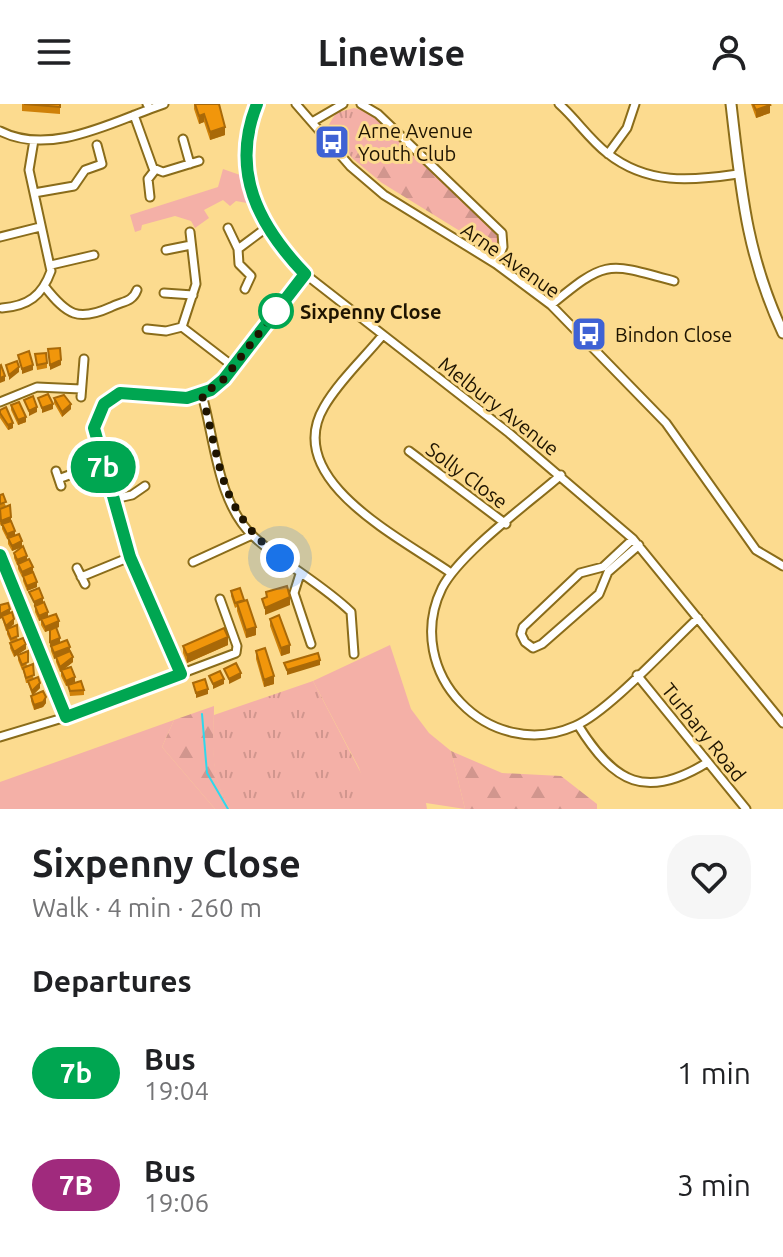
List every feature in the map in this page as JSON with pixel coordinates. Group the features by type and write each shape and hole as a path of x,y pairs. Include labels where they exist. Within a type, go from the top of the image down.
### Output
{"street":[{"path":"0,131 50,142 164,104"},
{"name":"Melbury Avenue","path":"257,104 249,125 245,170 266,228 305,274 561,475 636,542 783,723"},
{"name":"Arne Avenue","path":"296,104 350,166 384,195 496,264 551,305 666,423 756,550 783,566"},
{"path":"312,122 343,104"},
{"path":"361,104 378,114 502,233 503,247 496,264"},
{"path":"559,104 608,154 644,174 663,179 691,180 738,174"},
{"path":"608,154 627,128 635,104"},
{"path":"731,104 748,237 783,333"},
{"path":"134,115 148,163 155,170 163,172 194,162 183,139"},
{"path":"2,308 23,305 45,287 51,265 29,170 34,140"},
{"path":"34,193 74,186 85,170 102,164 97,145"},
{"path":"150,197 148,179 155,170"},
{"path":"0,237 40,227"},
{"path":"228,228 238,249 239,264 251,276 245,289"},
{"path":"238,249 266,228"},
{"path":"182,327 193,295 196,272 190,232"},
{"path":"166,250 191,245"},
{"path":"51,265 94,255"},
{"path":"551,305 585,277 608,267 628,267 674,281"},
{"path":"181,674 130,557 94,428 100,410 112,397 133,391 187,398 202,395 220,383 305,274"},
{"path":"45,287 58,304 81,315 97,315 128,301 137,290"},
{"path":"164,293 193,295"},
{"path":"182,327 234,367"},
{"path":"147,329 166,331 182,327"},
{"path":"382,336 325,406 317,422 317,455 333,486 354,505 451,573"},
{"path":"0,402 37,387 81,393 84,359"},
{"path":"202,395 226,490 252,535 351,612 354,654"},
{"name":"Solly Close","path":"409,451 506,524"},
{"path":"59,478 102,463"},
{"path":"561,475 451,573 436,604 431,636 436,666 452,695 476,717 516,733 551,734 578,725 698,618"},
{"path":"114,499 132,495 145,486"},
{"path":"193,562 252,535"},
{"path":"636,542 604,578 599,594 542,644 533,648 525,642 521,634 526,623 580,573 597,571 636,542"},
{"path":"0,556 66,717"},
{"path":"77,568 83,580 130,557"},
{"path":"300,574 294,593 311,644"},
{"path":"0,737 66,717 236,653 237,646 220,599"},
{"name":"Turbary Road","path":"637,675 746,809"},
{"path":"578,725 598,757 630,779 672,781 708,762"}],"green space":[{"path":"354,108 368,112 385,127 352,158 328,126 336,113"},
{"path":"385,127 497,232 499,241 494,252 382,183 352,158"},
{"path":"223,169 240,175 247,203 236,201 230,206 223,200 204,210 209,218 195,228 191,221 175,216 142,225 141,230 135,232 130,215 218,187"},
{"path":"390,645 411,709 429,733 451,751 465,809 426,803 427,809 372,809 359,768 313,681"},
{"path":"313,681 372,794 385,809 230,809 216,775 214,715"},
{"path":"214,706 216,772 230,809 215,809 162,747 174,720"},
{"path":"174,720 162,747 215,809 0,809 0,782"},
{"path":"451,751 502,773 561,776 597,804 597,809 465,809"}],"building":[{"path":"24,104 60,104 60,107"},
{"path":"195,104 219,104 225,127 210,132 204,114 199,116"},
{"path":"753,104 769,104 770,105 756,110"},
{"path":"60,348 61,360 50,365 48,349"},
{"path":"29,351 33,365 22,369 18,355"},
{"path":"46,353 47,363 37,365 35,354"},
{"path":"17,361 19,367 9,375 6,365"},
{"path":"48,394 53,404 42,408 38,398"},
{"path":"64,395 71,404 62,412 54,398"},
{"path":"33,396 37,407 29,411 24,400"},
{"path":"19,402 26,417 18,420 11,405"},
{"path":"6,407 13,423 8,425 0,413"},
{"path":"3,494 6,502 0,504 0,495"},
{"path":"10,505 11,517 1,521 0,509"},
{"path":"11,521 15,531 7,534 2,524"},
{"path":"19,534 22,541 12,546 8,538"},
{"path":"23,546 27,556 17,560 14,553"},
{"path":"29,559 33,567 22,572 18,564"},
{"path":"33,572 37,582 27,586 23,576"},
{"path":"287,586 290,597 265,608 262,599 267,597 266,592"},
{"path":"39,588 43,598 34,602 29,592"},
{"path":"240,588 244,600 235,603 231,591"},
{"path":"247,600 256,627 246,630 237,603"},
{"path":"44,602 48,612 39,616 35,606"},
{"path":"8,603 10,609 0,614 0,605"},
{"path":"12,612 14,619 6,626 2,616"},
{"path":"56,614 59,621 45,627 41,619"},
{"path":"279,615 290,645 281,648 270,619"},
{"path":"17,625 18,636 11,639 7,629"},
{"path":"56,627 60,638 50,642 50,630"},
{"path":"224,628 228,637 187,655 183,646"},
{"path":"23,638 26,644 14,652 10,643"},
{"path":"67,640 70,647 54,653 51,646"},
{"path":"265,648 274,676 264,680 256,651"},
{"path":"28,651 28,662 22,665 18,655"},
{"path":"70,651 73,657 60,667 56,657"},
{"path":"318,653 320,660 287,670 284,663"},
{"path":"236,663 241,673 229,679 224,669"},
{"path":"33,664 34,675 26,678 23,668"},
{"path":"71,667 75,677 66,681 61,670"},
{"path":"220,671 224,679 213,684 209,676"},
{"path":"38,677 40,683 32,691 28,681"},
{"path":"205,679 208,689 196,693 193,683"},
{"path":"81,681 84,690 70,691 68,685"},
{"path":"43,691 46,697 43,702 34,705 31,696"}],"waterway":[{"path":"202,714 207,773 228,809"}],"bus line":[{"name":"7b","path":"0,555 66,717 181,674 130,557 94,428 104,404 120,393 133,391 187,398 211,390 224,379 305,274 266,228 245,170 249,125 257,104"}],"place":[{"name":"Arne Avenue Youth Club","path":"332,142"},
{"name":"Sixpenny Close","path":"276,311"},
{"name":"Bindon Close","path":"589,334"}],"route":[{"path":"276,311 224,379 202,395 226,490 252,535 280,558"}]}
